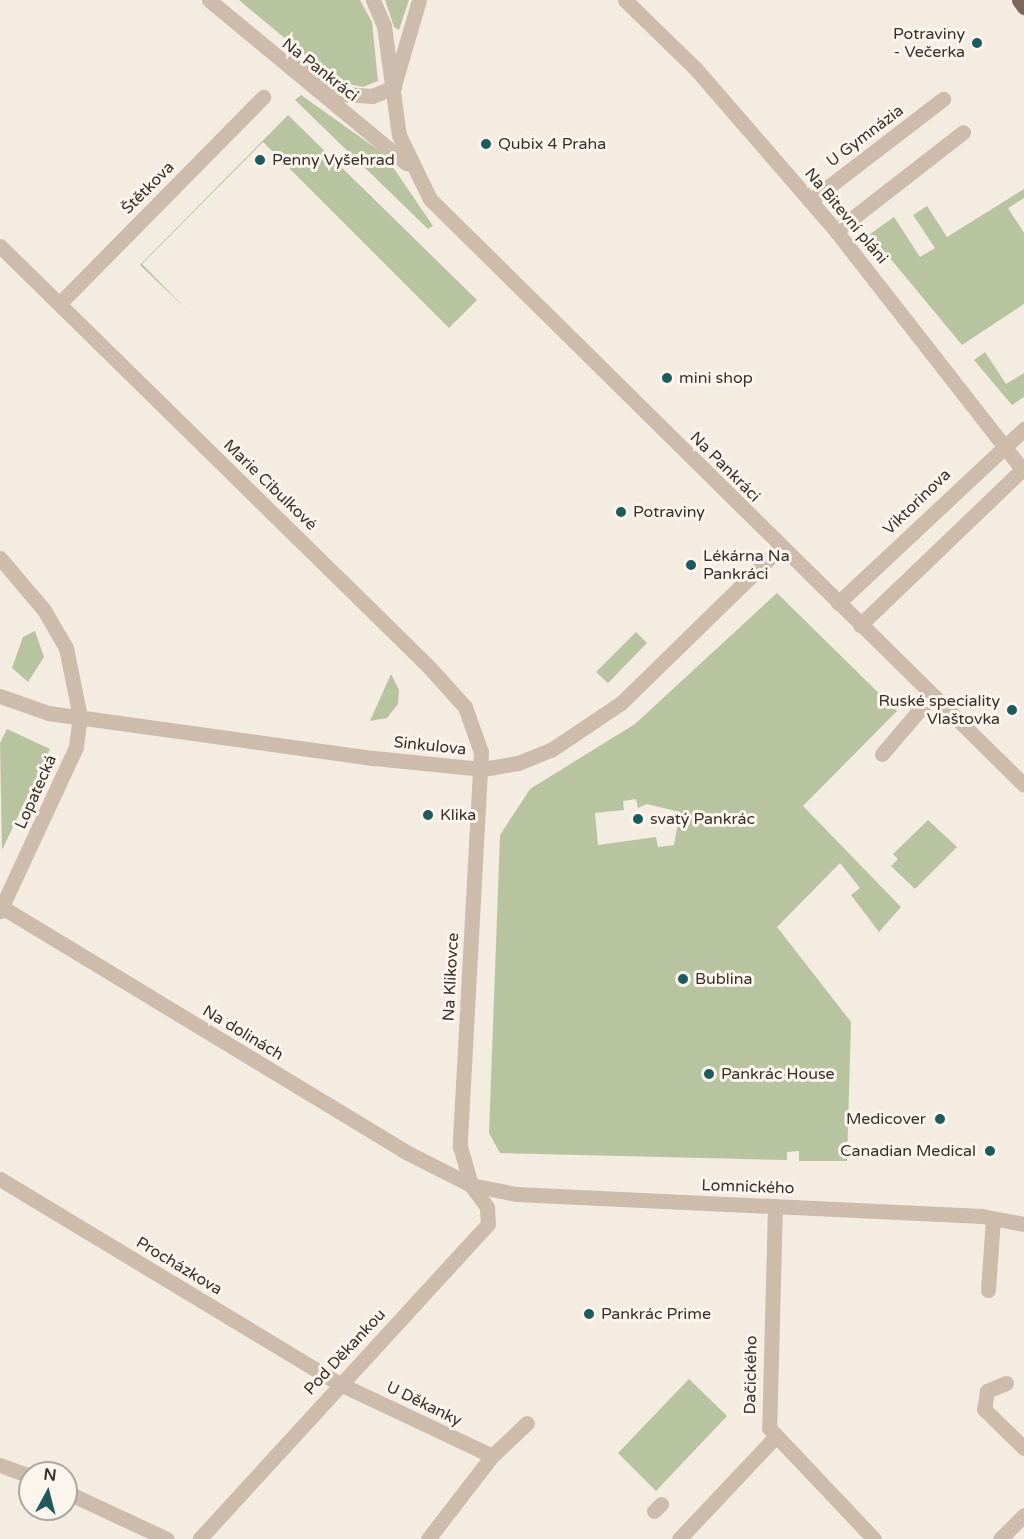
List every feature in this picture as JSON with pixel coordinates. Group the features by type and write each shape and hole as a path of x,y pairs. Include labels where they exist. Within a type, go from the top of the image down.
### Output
{"main road":[{"path":"1019,0 1024,7"}],"street":[{"name":"Na Pankráci","path":"208,0 268,53 411,167 453,226 1024,785"},
{"path":"374,0 384,26 394,87"},
{"path":"394,87 419,0"},
{"name":"Na Bitevní pláni","path":"626,0 694,68 836,231 1023,469"},
{"path":"268,53 344,94 372,96 394,87"},
{"name":"Na Pankráci","path":"394,87 395,118 411,167"},
{"name":"Štětkova","path":"59,304 263,97"},
{"name":"U Gymnázia","path":"810,201 943,99"},
{"path":"836,231 963,132"},
{"name":"Marie Cibulkové","path":"0,246 457,696 477,736 483,769"},
{"name":"Viktorinova","path":"838,603 1004,444 1024,429"},
{"path":"861,625 1023,469"},
{"name":"Sinkulova","path":"0,696 48,713 483,769 550,750 597,722 781,547"},
{"name":"Lopatecká","path":"0,558 44,610 66,648 80,717 76,747 1,908"},
{"path":"882,754 932,695"},
{"name":"Na Klikovce","path":"471,1185 460,1146 483,769"},
{"name":"Na dolinách","path":"1,908 404,1151 471,1185"},
{"name":"Procházkova","path":"0,1179 340,1384"},
{"name":"Lomnického","path":"471,1185 516,1194 993,1218 1024,1224"},
{"name":"Pod Děkankou","path":"199,1539 485,1228 487,1207 471,1185"},
{"name":"Dačického","path":"775,1206 766,1408 775,1437 874,1539"},
{"path":"988,1290 993,1218"},
{"path":"1006,1383 987,1391 984,1409 1024,1448"},
{"name":"U Děkanky","path":"340,1384 492,1456"},
{"path":"428,1539 492,1456 527,1423"},
{"path":"679,1539 775,1437"},
{"path":"0,1465 18,1472"},
{"path":"78,1498 167,1539"},
{"path":"1000,1539 1024,1515"}],"green space":[{"path":"239,0 360,0 372,22 378,81 363,87 336,81"},
{"path":"385,0 409,0 399,30 394,27"},
{"path":"301,95 384,154 433,226 428,229 295,100"},
{"path":"288,115 477,300 449,328 263,142 142,264 186,309 140,265"},
{"path":"1024,189 1024,198 1008,208 1024,233 1024,304 962,345 870,234 894,217 920,257 935,248 913,215 927,206 947,237"},
{"path":"985,352 1006,384 1024,373 1024,397 1012,405 974,360"},
{"path":"777,593 897,711 803,806 901,907 879,932 851,895 860,888 840,863 777,927 851,1022 847,1161 799,1161 799,1151 787,1152 787,1160 500,1153 489,1133 500,835 530,789 635,724","holes":["636,799 638,808 647,804 680,812 674,845 658,847 656,837 598,845 595,813 624,810 623,801"]},
{"path":"35,631 44,657 28,682 12,668 23,637"},
{"path":"636,632 647,643 608,683 596,672"},
{"path":"391,674 399,690 398,704 387,718 370,721"},
{"path":"7,729 50,749 2,850 0,743"},
{"path":"928,820 957,847 915,889 891,866 898,859 893,854"},
{"path":"689,1379 727,1416 656,1491 618,1453"}],"place":[{"name":"Potraviny - Večerka","path":"977,43"},
{"name":"Qubix 4 Praha","path":"486,144"},
{"name":"Penny Vyšehrad","path":"260,160"},
{"name":"mini shop","path":"667,378"},
{"name":"Potraviny","path":"621,512"},
{"name":"Lékárna Na Pankráci","path":"691,565"},
{"name":"Ruské speciality Vlaštovka","path":"1012,710"},
{"name":"Klika","path":"428,815"},
{"name":"svatý Pankrác","path":"638,819"},
{"name":"Bublina","path":"683,979"},
{"name":"Pankrác House","path":"709,1074"},
{"name":"Medicover","path":"940,1119"},
{"name":"Canadian Medical","path":"990,1151"},
{"name":"Pankrác Prime","path":"589,1314"}]}
